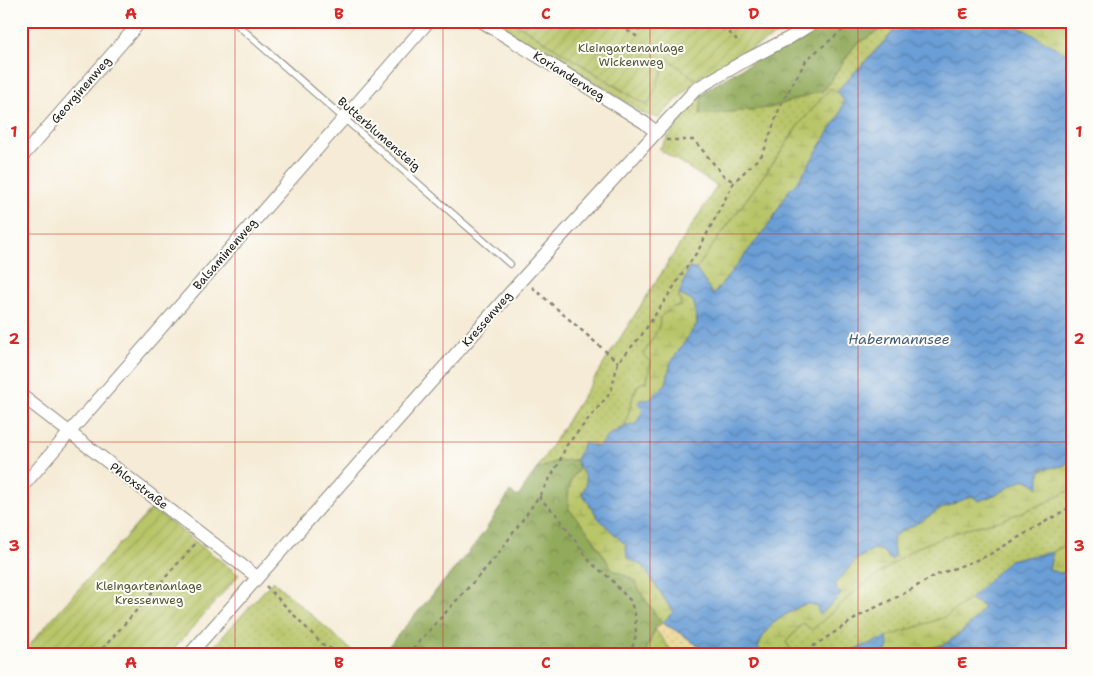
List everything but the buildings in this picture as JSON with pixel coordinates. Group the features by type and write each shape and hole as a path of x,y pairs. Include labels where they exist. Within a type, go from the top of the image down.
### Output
{"street":[{"name":"Georginenweg","path":"21,158 141,21"},
{"name":"Balsaminenweg","path":"21,488 430,21"},
{"name":"Korianderweg","path":"480,21 637,118 656,132"},
{"name":"Kressenweg","path":"189,655 523,279 696,89 816,21"},
{"name":"Phloxstraße","path":"21,395 257,578"}],"lane":[{"name":"Butterblumensteig","path":"233,21 510,264"}],"path":[{"path":"614,21 636,36 644,21"},
{"path":"718,21 737,40"},
{"path":"408,655 496,556 540,495 560,463 566,446 611,392 618,362 641,336 699,249 734,182 763,154 781,104 807,59 854,21"},
{"path":"656,132 660,140 694,140 724,176 734,182"},
{"path":"523,279 618,362"},
{"path":"540,495 540,499 558,516 590,562 612,580 630,600 635,614 636,635 630,655"},
{"path":"806,651 864,612 934,576 987,556 1072,506"},
{"path":"97,655 196,543"},
{"path":"257,578 322,644 342,655"}],"green space":[{"path":"489,21 512,21 647,106 668,58 696,80 659,118 646,115 590,79 578,76"},
{"name":"Kleingartenanlage Wickenweg","path":"512,21 801,21 696,80 668,58 648,106"},
{"path":"828,21 884,21 881,29 855,45 824,90 770,108 700,115 702,93"},
{"path":"884,21 899,21 891,34 837,91 830,89 797,127 696,269 689,268 681,306 660,327 644,355 651,361 647,382 638,385 625,426 608,435 598,447 584,443 576,460 557,461 536,470 717,186 659,149 702,93 700,114 824,90 855,45 881,29"},
{"path":"1006,21 1057,21 1072,27 1072,57 1023,29"},
{"path":"830,88 837,91 844,101 839,116 799,180 788,191 771,222 713,295 696,269 797,127"},
{"path":"679,294 694,302 697,324 671,362 666,384 649,401 636,424 625,426 638,385 647,381 651,362 643,355 659,327 660,317 673,307 681,306"},
{"path":"576,460 579,469 571,480 568,496 570,509 590,534 612,569 634,580 662,623 655,629 644,655 381,655 467,554 485,531 510,492 518,497 536,470 557,461"},
{"path":"1072,460 1072,489 1045,503 999,521 971,527 915,548 859,588 812,630 803,623 786,642 794,655 762,655 758,647 771,625 804,605 817,606 820,615 841,594 836,590 836,583 856,560 874,549 883,551 888,557 894,557 893,538 897,534 938,510 972,496 979,501 997,494 1024,479 1031,482 1039,476 1042,469 1063,466"},
{"path":"579,469 586,481 586,486 582,493 599,519 626,545 627,558 643,566 673,612 662,623 634,580 612,569 590,534 569,509 568,496 571,480"},
{"path":"1072,489 1072,540 1053,552 1009,560 970,599 945,617 840,655 794,655 786,642 803,623 812,629 859,588 915,548 971,527 999,521 1045,503"},
{"name":"Kleingartenanlage Kressenweg","path":"152,508 239,575 168,655 21,655 47,624"},
{"path":"1072,540 1072,572 1058,573 1049,569 1053,552"},
{"path":"273,581 357,655 206,655"},
{"path":"970,599 985,607 970,625 945,644 923,650 915,655 880,655 886,651 888,645 887,637 945,617"},
{"path":"655,629 675,655 644,655"}],"sand":[{"path":"662,623 679,632 711,655 675,655 655,629"}],"water":[{"name":"Habermannsee","path":"899,21 1006,21 1072,57 1072,460 1063,466 1042,469 1039,476 1039,488 1024,479 997,494 979,501 972,496 938,510 897,534 893,538 894,557 891,561 883,551 874,549 856,560 836,583 836,590 842,594 820,615 817,606 804,605 772,625 764,634 758,647 762,655 711,655 679,632 662,623 673,612 643,566 627,558 626,545 599,519 582,493 585,488 586,479 576,460 584,443 598,447 615,432 636,424 643,410 638,403 640,400 649,400 666,384 671,362 697,324 694,302 679,294 689,268 696,269 713,295 771,222 788,191 799,180 839,116 844,101 837,91 891,35"},
{"path":"1053,552 1049,569 1058,573 1072,572 1072,655 916,655 942,645 967,627 984,607 970,599 1009,560"},
{"path":"887,637 888,645 886,651 880,655 840,655"}]}
